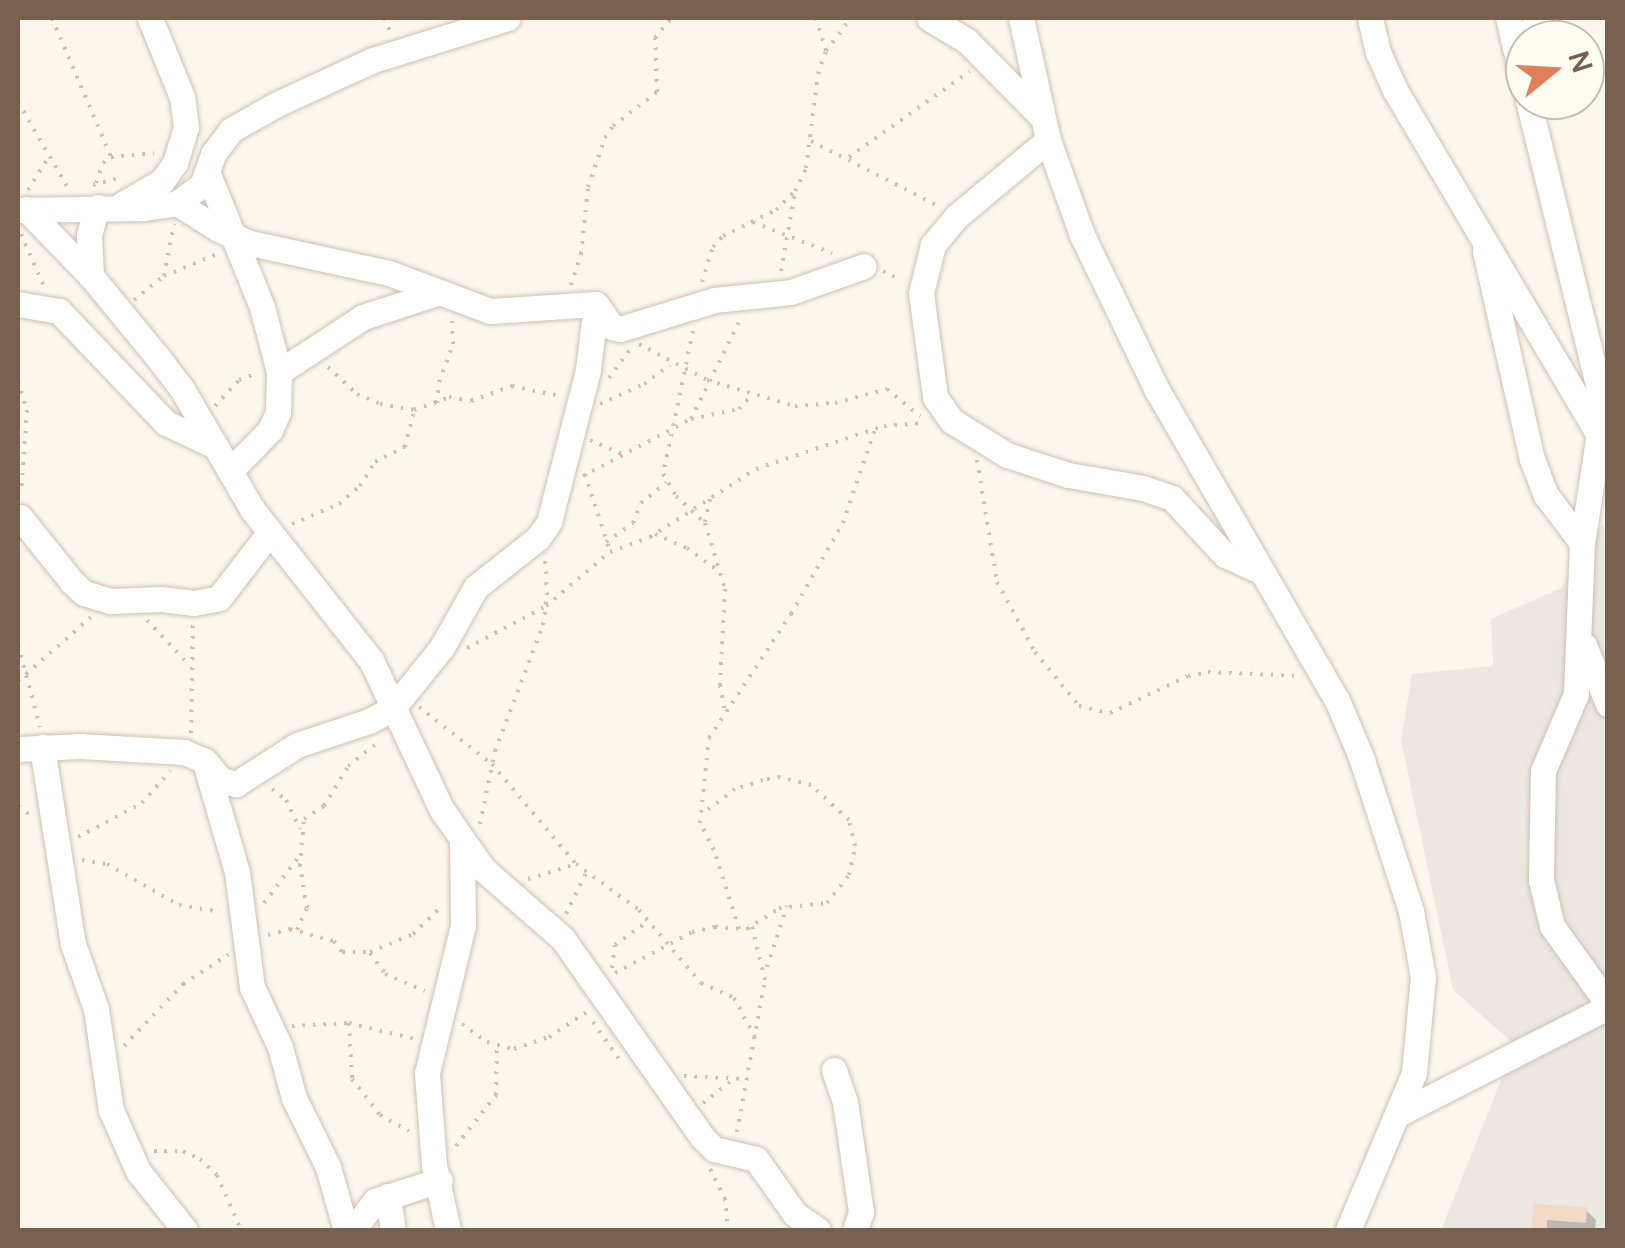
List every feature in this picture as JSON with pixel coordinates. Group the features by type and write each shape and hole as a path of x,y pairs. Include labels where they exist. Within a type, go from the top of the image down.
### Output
{"street":[{"path":"26,206 146,194 175,163 186,128 182,96 150,18"},
{"path":"180,204 208,174 212,154 231,130 373,60 508,18"},
{"path":"928,18 967,41 1044,129"},
{"path":"1021,18 1044,129 1109,297 1323,676 1361,757 1411,911 1422,977 1414,1073 1348,1230"},
{"path":"1370,18 1378,52 1395,90 1597,431"},
{"path":"1400,1113 1608,1006 1552,926 1541,880 1543,771 1576,694 1582,544 1604,386 1533,120"},
{"path":"1044,129 957,216 934,246 921,292 936,397 952,421 987,444 1052,470 1143,488 1172,498 1226,555 1262,572"},
{"path":"208,174 262,307 279,372 278,412 270,430 230,470"},
{"path":"92,199 180,204 237,243 388,272 447,298 490,311 596,304"},
{"path":"90,276 88,235 92,199"},
{"path":"26,206 122,314 200,419 269,534 370,660 397,705 466,846 500,887 558,932 603,980 659,1077 714,1149 745,1155 764,1168 795,1214 818,1230"},
{"path":"1482,236 1532,458 1546,495 1582,544"},
{"path":"596,304 612,326 620,329 699,304 792,292 864,266"},
{"path":"279,372 314,353 364,316 447,298"},
{"path":"18,304 50,306 96,345 166,423 215,446"},
{"path":"223,819 246,779 296,745 368,721 397,705 442,647 476,587 538,538 549,522 592,397 596,304"},
{"path":"1595,465 1608,490"},
{"path":"20,517 72,582 98,599 194,603 219,598 269,534"},
{"path":"1580,636 1608,704"},
{"path":"185,1230 138,1171 118,1131 104,1074 96,1010 73,944 61,844 30,748 195,756 221,780 246,779"},
{"path":"195,756 223,819 238,872 244,937 256,1001 272,1030 294,1098 350,1230"},
{"path":"448,1230 432,1144 427,1089 430,1044 457,951 466,893 466,846"},
{"path":"834,1070 845,1102 861,1212 855,1230"},
{"path":"350,1230 375,1200 440,1180"},
{"path":"388,1196 393,1230"}],"path":[{"path":"52,18 111,156 92,199"},
{"path":"565,304 581,254 588,186 605,138 613,126 657,92 655,38 672,18"},
{"path":"816,18 826,50"},
{"path":"691,420 707,380 758,295 778,283 795,191 811,141 818,74 826,50 852,18"},
{"path":"848,157 987,61"},
{"path":"18,102 47,160 92,199"},
{"path":"811,141 957,216"},
{"path":"111,156 152,152 175,163"},
{"path":"47,160 24,200 21,238 50,306"},
{"path":"54,192 92,199 130,175"},
{"path":"725,712 720,685 726,598 721,572 705,524 667,482 664,464 675,429 682,370 713,246 776,210 795,191"},
{"path":"164,276 169,238 180,204"},
{"path":"753,222 895,276 921,292"},
{"path":"122,314 141,292 164,276 237,243"},
{"path":"437,402 438,382 453,344 447,298"},
{"path":"462,652 546,606 610,552 656,534 690,509 764,466 875,429 930,421 888,389 854,400 804,406 752,395 682,370 636,342 592,397 589,408 644,384 672,364"},
{"path":"314,353 358,394 380,404 414,410 450,397 471,400 512,386 592,397"},
{"path":"18,357 18,365"},
{"path":"200,419 238,380 279,372"},
{"path":"18,381 25,399 20,517"},
{"path":"560,486 691,420 739,410 752,395"},
{"path":"269,534 340,504 360,486 375,462 405,447 414,410"},
{"path":"18,422 25,428"},
{"path":"739,929 700,815 709,738 792,614 843,523 875,429"},
{"path":"575,437 621,454"},
{"path":"987,444 975,466 997,582 1035,652 1079,706 1110,713 1188,676 1208,672 1323,676"},
{"path":"586,475 610,552"},
{"path":"606,542 634,523 641,504 667,482"},
{"path":"705,524 710,498"},
{"path":"656,534 687,548 721,572"},
{"path":"466,846 538,643 546,606 546,569 538,538"},
{"path":"18,681 87,623 98,599"},
{"path":"132,601 190,666"},
{"path":"61,844 142,803 195,756 190,666 194,603"},
{"path":"18,645 40,718 30,748"},
{"path":"297,931 307,908 300,854 300,830 307,813 327,803 354,759 384,738 397,705 492,764 576,864 648,921 701,983 742,1006 756,1039"},
{"path":"603,980 628,970 669,942 716,927 752,927 787,906 827,903 842,890 855,846 848,820 838,806 812,785 780,777 735,788 700,815"},
{"path":"246,779 281,794 300,830"},
{"path":"61,844 107,864 179,905 210,908 244,937"},
{"path":"104,1074 183,984 244,937 300,854"},
{"path":"500,887 576,864"},
{"path":"558,932 586,873"},
{"path":"244,937 297,931 334,940 342,952 370,952 413,934 446,903 466,893"},
{"path":"745,1155 736,1122 756,1039 765,972 787,906"},
{"path":"370,952 385,974 420,987 497,1046 522,1048 588,1013 615,945 648,921"},
{"path":"752,927 765,972"},
{"path":"272,1030 305,1024 349,1024 388,1030 430,1044"},
{"path":"349,1024 352,1080 380,1115 432,1144"},
{"path":"440,1180 451,1151 496,1095 497,1046"},
{"path":"659,1077 748,1079"},
{"path":"692,1122 710,1096 735,1078"},
{"path":"118,1131 141,1150 183,1151 200,1159 217,1175 242,1230"}],"shaded area":[{"path":"1602,525 1608,531 1607,1230 1441,1230 1515,1045 1453,990 1401,740 1412,674 1493,666 1491,619 1561,588"}],"building":[{"path":"1533,1204 1587,1207 1586,1223 1547,1220 1547,1230 1532,1230"}]}
